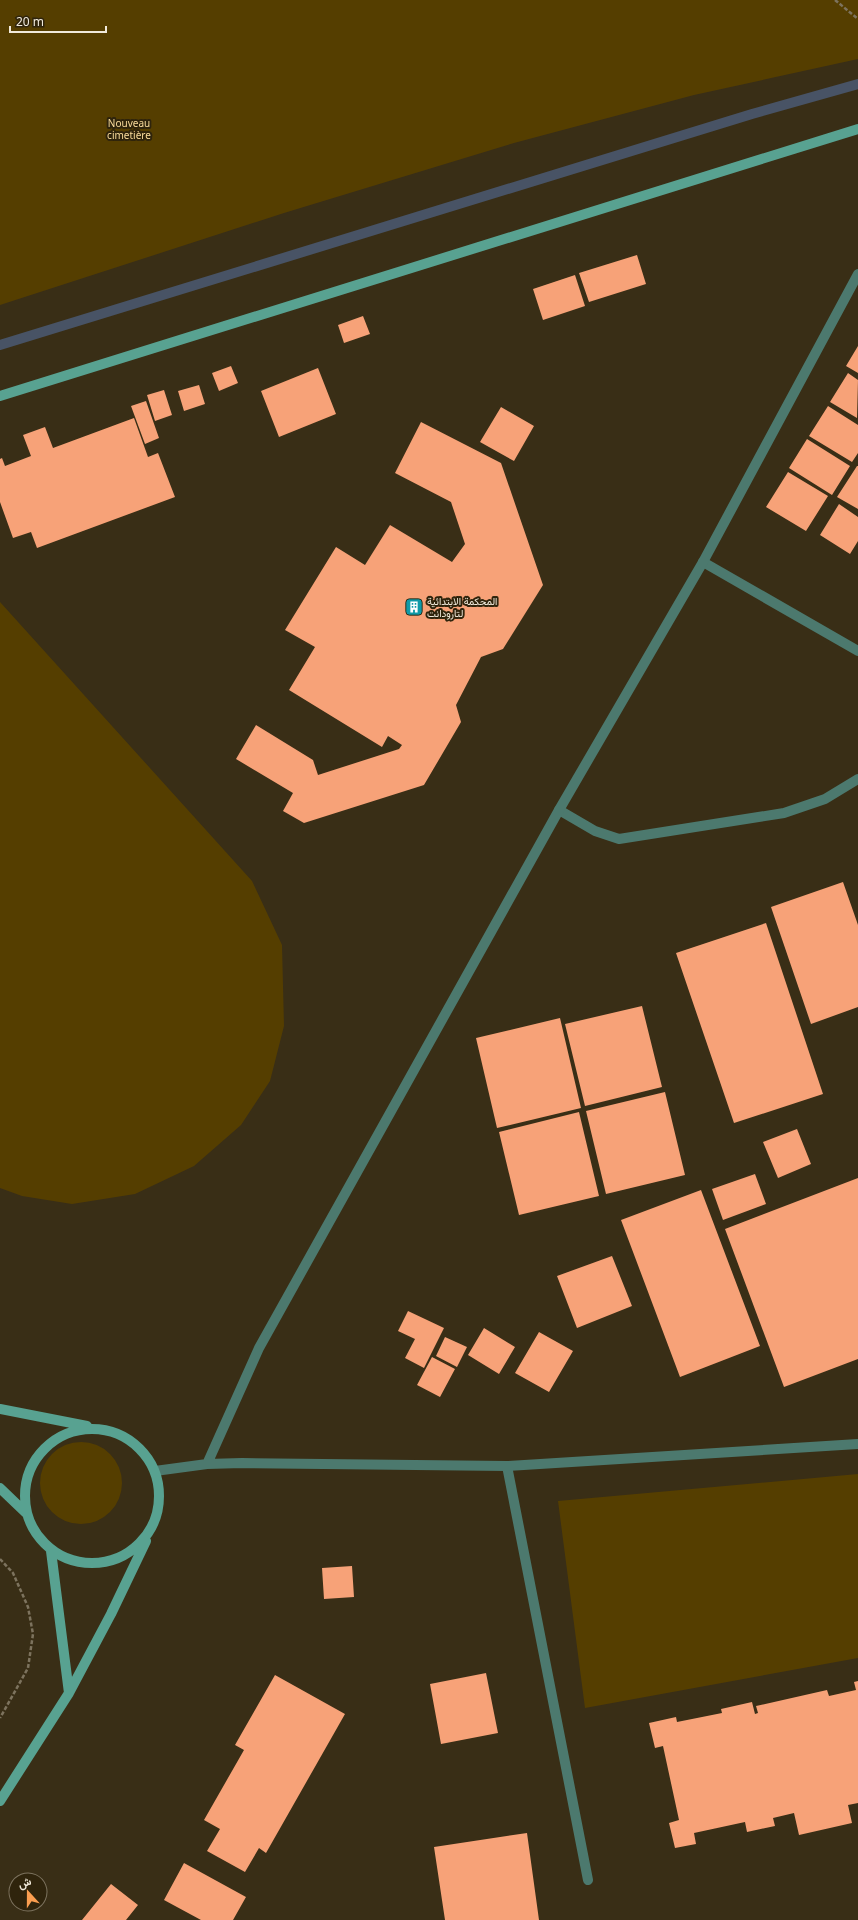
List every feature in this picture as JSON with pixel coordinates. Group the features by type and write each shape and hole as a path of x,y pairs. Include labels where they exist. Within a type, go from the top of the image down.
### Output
{"street":[{"path":"0,396 858,129"},
{"path":"207,1464 260,1348 559,810 703,562 858,274"},
{"path":"703,562 858,651"},
{"path":"559,810 595,831 619,838 784,813 825,799 858,779"},
{"path":"0,1409 99,1429 123,1436 142,1450 156,1471 160,1495 156,1519 111,1614 68,1693 0,1801"},
{"path":"99,1429 73,1431 50,1443 33,1463 24,1487 26,1513 35,1534 51,1551 77,1563 105,1563 131,1552 150,1532"},
{"path":"156,1471 207,1464 507,1466 858,1444"},
{"path":"507,1466 588,1880"},
{"path":"0,1488 26,1513"},
{"path":"51,1551 68,1693"}],"path":[{"path":"835,0 858,19"},
{"path":"0,1559 14,1574 28,1607 33,1634 28,1668 0,1718"}],"green space":[{"name":"Nouveau cimetière","path":"0,0 858,0 858,59 694,95 514,143 284,213 0,305"},
{"path":"0,602 252,881 282,945 284,1026 270,1081 241,1125 194,1166 135,1194 72,1204 22,1196 0,1188"},
{"path":"81,1442 97,1445 110,1454 119,1467 122,1483 119,1499 110,1512 97,1521 81,1524 65,1521 52,1512 43,1499 40,1483 43,1467 52,1454 65,1445"},
{"path":"858,1474 858,1658 585,1708 558,1501"}],"building":[{"path":"637,255 646,284 589,302 579,273"},
{"path":"575,275 585,306 543,320 533,289"},
{"path":"363,316 370,334 344,343 338,325"},
{"path":"858,346 858,373 846,366"},
{"path":"231,366 238,383 219,391 212,373"},
{"path":"318,368 336,414 279,437 261,391"},
{"path":"848,373 858,380 857,418 830,402"},
{"path":"199,385 205,404 184,411 178,391"},
{"path":"164,390 172,415 155,421 147,395"},
{"path":"146,401 159,438 145,444 131,406"},
{"path":"828,406 858,425 858,453 852,462 809,436"},
{"path":"501,407 534,426 514,461 480,442"},
{"path":"134,418 148,457 158,453 175,497 37,548 31,532 13,538 0,502 0,459 2,458 5,466 31,456 23,435 45,427 53,448"},
{"name":"المحكمة الابتدائية لتارودانت","path":"421,422 501,463 543,585 503,649 481,657 456,705 461,722 424,785 304,823 283,811 293,793 236,759 256,725 313,760 318,775 399,749 402,745 388,736 382,747 289,690 315,647 285,630 336,547 365,565 390,525 452,562 465,544 451,502 395,473"},
{"path":"807,439 850,466 832,495 789,468"},
{"path":"858,466 858,509 837,497"},
{"path":"788,472 828,496 806,531 766,507"},
{"path":"839,504 858,517 858,541 850,554 820,535"},
{"path":"843,882 858,925 858,1007 811,1024 771,907"},
{"path":"766,923 823,1094 734,1123 676,953"},
{"path":"642,1006 662,1087 585,1106 565,1024"},
{"path":"560,1018 581,1108 497,1128 476,1038"},
{"path":"665,1092 685,1175 606,1194 586,1111"},
{"path":"579,1112 599,1196 519,1215 499,1132"},
{"path":"797,1129 811,1164 778,1178 763,1142"},
{"path":"755,1174 766,1204 723,1220 712,1189"},
{"path":"858,1178 858,1359 784,1387 725,1229"},
{"path":"701,1190 760,1346 680,1377 621,1220"},
{"path":"612,1256 632,1306 577,1328 557,1276"},
{"path":"408,1311 444,1328 424,1368 405,1358 415,1339 398,1331"},
{"path":"484,1328 515,1347 499,1374 468,1355"},
{"path":"539,1332 573,1351 549,1392 515,1373"},
{"path":"445,1337 467,1347 457,1367 436,1356"},
{"path":"432,1357 455,1369 440,1397 417,1385"},
{"path":"352,1566 354,1597 324,1599 322,1568"},
{"path":"486,1673 498,1733 441,1744 430,1684"},
{"path":"275,1675 345,1714 266,1853 259,1848 245,1872 207,1851 220,1829 204,1820 244,1750 235,1745"},
{"path":"858,1681 858,1803 848,1805 852,1823 799,1835 794,1813 773,1818 775,1826 747,1832 745,1822 694,1833 696,1844 675,1848 669,1823 679,1820 663,1746 655,1748 649,1723 676,1717 677,1722 722,1713 721,1709 752,1702 755,1714 758,1713 756,1706 827,1690 829,1696 856,1690 854,1682"},
{"path":"527,1833 539,1920 445,1920 434,1847"},
{"path":"184,1863 246,1897 233,1920 201,1920 164,1900"},
{"path":"111,1884 138,1905 126,1920 82,1920"}],"waterway":[{"path":"0,345 752,114 858,84"}],"place":[{"name":"المحكمة الابتدائية لتارودانت","path":"414,607"}]}
